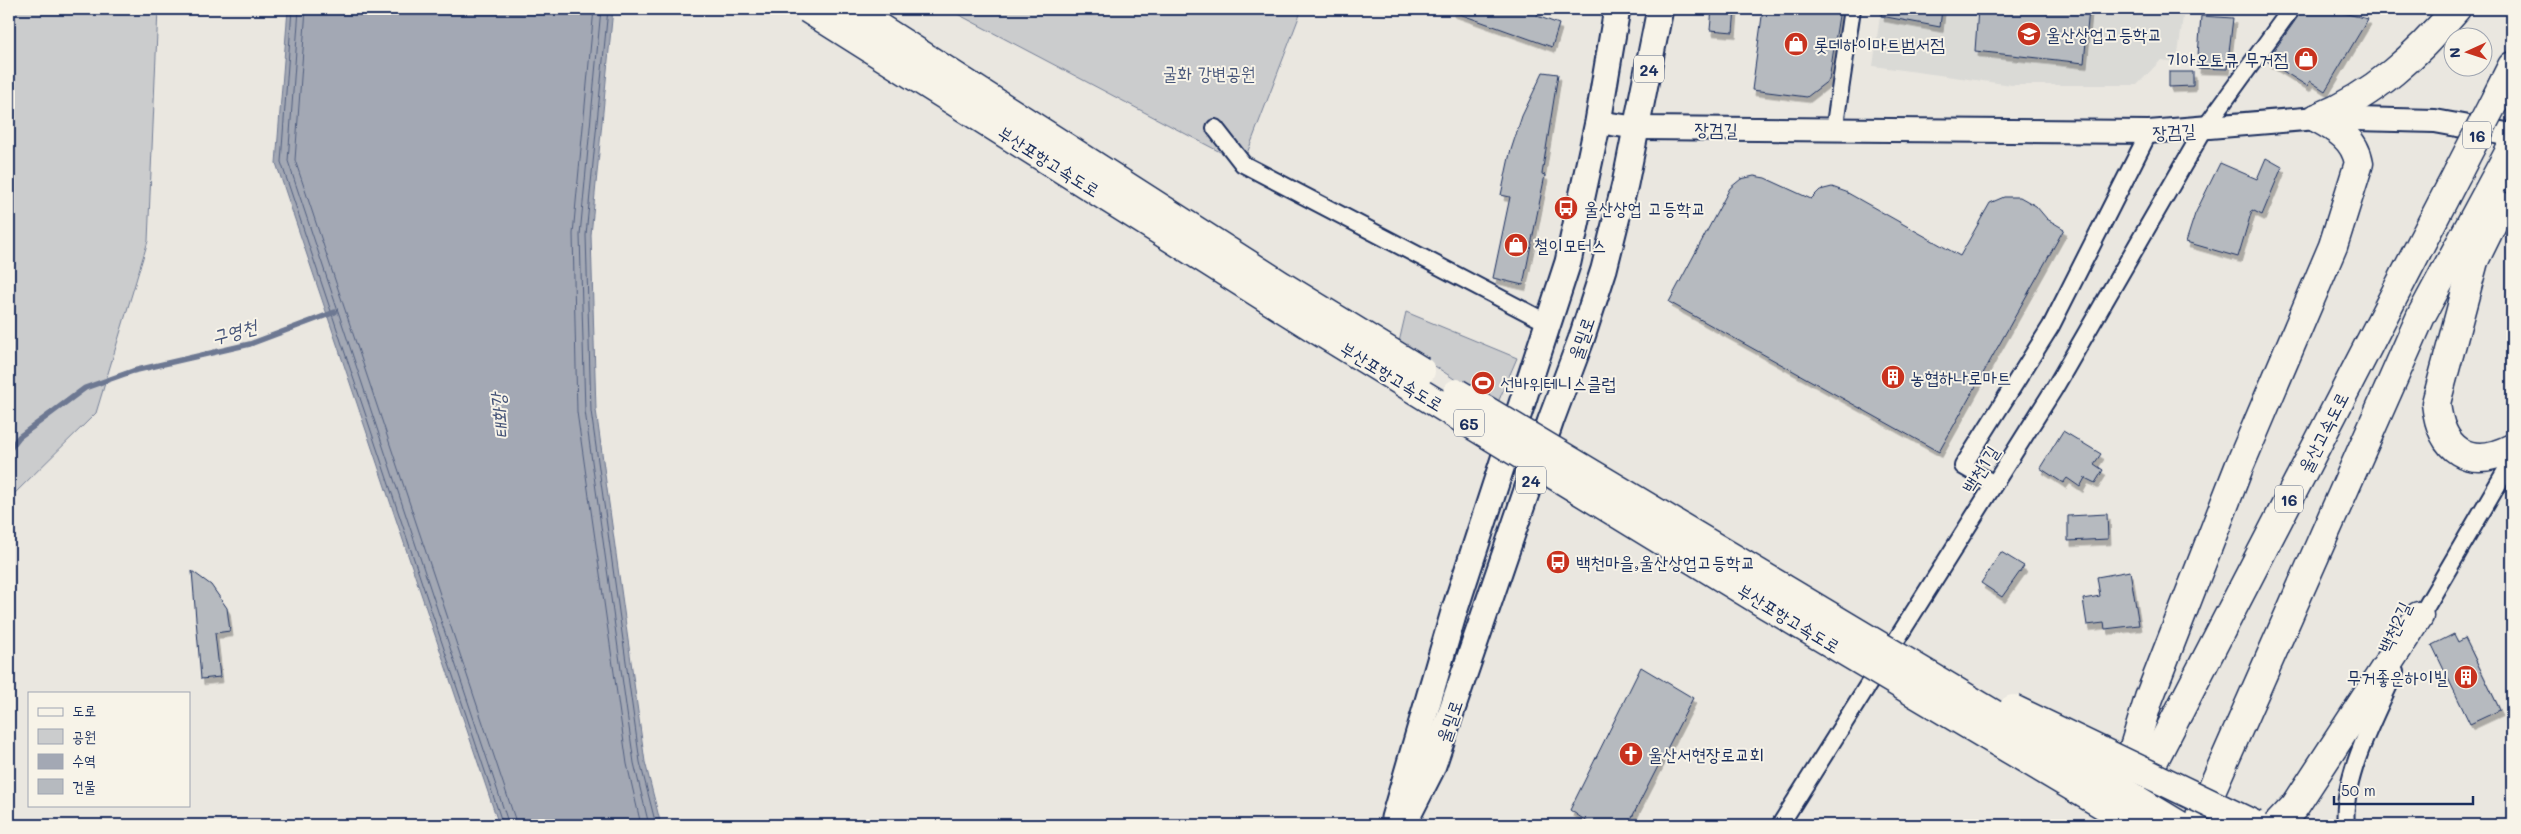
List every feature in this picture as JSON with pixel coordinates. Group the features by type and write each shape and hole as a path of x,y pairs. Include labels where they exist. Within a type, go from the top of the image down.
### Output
{"highway":[{"name":"부산포항고속도로","path":"808,9 1318,331 1776,610 2137,825"},
{"name":"부산포항고속도로","path":"850,9 1279,284 1857,634 2179,825"},
{"path":"2317,118 2363,96 2397,70 2456,9"},
{"name":"울산고속도로","path":"2121,825 2512,66"},
{"path":"2110,825 2149,698 2239,467 2333,246 2359,163 2357,152 2349,138 2317,118"},
{"name":"16","path":"2196,825 2421,316 2504,179 2512,147"},
{"path":"2504,179 2474,261 2436,403 2438,424 2447,440 2461,453 2475,458 2495,456 2512,448"},
{"path":"2277,825 2295,806 2419,616"},
{"path":"1857,634 2255,825"}],"main road":[{"name":"울밀로","path":"1392,825 1421,766 1457,603 1568,262 1598,122 1617,9"},
{"name":"울밀로","path":"1403,825 1421,766 1581,340 1604,269 1637,128 1660,9"},
{"name":"장검길","path":"1598,122 1637,128 2149,132 2204,129 2317,118 2434,121 2512,136"},
{"path":"1378,825 1421,766"},
{"path":"1420,825 1421,766"}],"street":[{"path":"1834,131 1852,9"},
{"name":"백천1길","path":"1780,825 2054,389 2204,129 2291,9"},
{"path":"1215,128 1243,164 1548,324"},
{"path":"1994,484 1963,466 2051,326 2149,132"},
{"name":"백천2길","path":"2346,825 2346,798 2354,769 2419,616 2512,460"}],"shaded area":[{"name":"울산상업고등학교","path":"1881,9 2184,9 2177,62 2161,60 2137,85 2012,85 1873,66"}],"green space":[{"path":"9,9 158,9 148,241 96,413 9,499"},
{"name":"굴화 강변공원","path":"948,9 1302,9 1243,164"},
{"name":"선바위테니스클럽","path":"1406,312 1517,358 1496,407 1399,342"}],"water":[{"name":"태화강","path":"288,9 613,9 591,235 596,410 645,762 661,825 499,825 276,163"}],"building":[{"path":"1451,9 1539,9 1537,16 1559,24 1552,47 1451,11"},
{"path":"1712,9 1735,9 1733,32 1710,30"},
{"name":"롯데하이마트범서점","path":"1763,9 1840,9 1829,80 1807,97 1752,90"},
{"path":"1882,9 1942,9 1940,27 1881,16"},
{"path":"1978,9 2089,9 2084,63 1975,51"},
{"path":"2301,9 2327,9 2368,19 2325,91 2310,81 2307,86 2267,61 2299,15"},
{"path":"2201,16 2233,18 2227,69 2197,68"},
{"path":"1543,72 1558,74 1542,174 1545,175 1523,285 1493,278 1510,197 1501,195 1510,153 1522,116"},
{"path":"2169,72 2193,72 2193,86 2169,87"},
{"path":"2266,158 2282,167 2262,215 2252,210 2238,257 2186,242 2195,214 2220,163 2257,179"},
{"name":"농협하나로마트","path":"1754,176 1765,178 1811,199 1820,190 1832,187 1846,192 1960,256 1990,203 2004,197 2020,197 2036,206 2047,219 2064,229 1939,452 1669,302 1730,188 1741,179"},
{"path":"2063,431 2101,454 2094,464 2103,470 2095,483 2085,478 2080,487 2067,478 2063,483 2040,468"},
{"path":"2107,514 2108,539 2068,541 2068,516"},
{"path":"2001,552 2024,566 2002,597 1981,583"},
{"path":"192,571 211,585 227,608 230,631 215,633 220,677 201,679"},
{"path":"2130,571 2139,625 2105,629 2104,623 2087,625 2083,599 2100,596 2097,577"},
{"name":"무거좋은하이빌","path":"2454,634 2458,642 2465,638 2500,710 2470,724 2432,645"},
{"name":"울산서현장로교회","path":"1641,667 1693,698 1628,825 1592,825 1570,810"}],"waterway":[{"name":"구영천","path":"9,450 19,437 85,388 133,371 250,344 335,312"}],"place":[{"name":"울산상업고등학교","path":"2029,34"},
{"name":"롯데하이마트범서점","path":"1796,44"},
{"name":"기아오토큐 무거점","path":"2306,59"},
{"name":"울산상업 고등학교","path":"1566,208"},
{"name":"철이모터스","path":"1516,245"},
{"name":"농협하나로마트","path":"1893,377"},
{"name":"선바위테니스클럽","path":"1483,383"},
{"name":"백천마을,울산상업고등학교","path":"1558,562"},
{"name":"무거좋은하이빌","path":"2466,677"},
{"name":"울산서현장로교회","path":"1631,754"}]}
